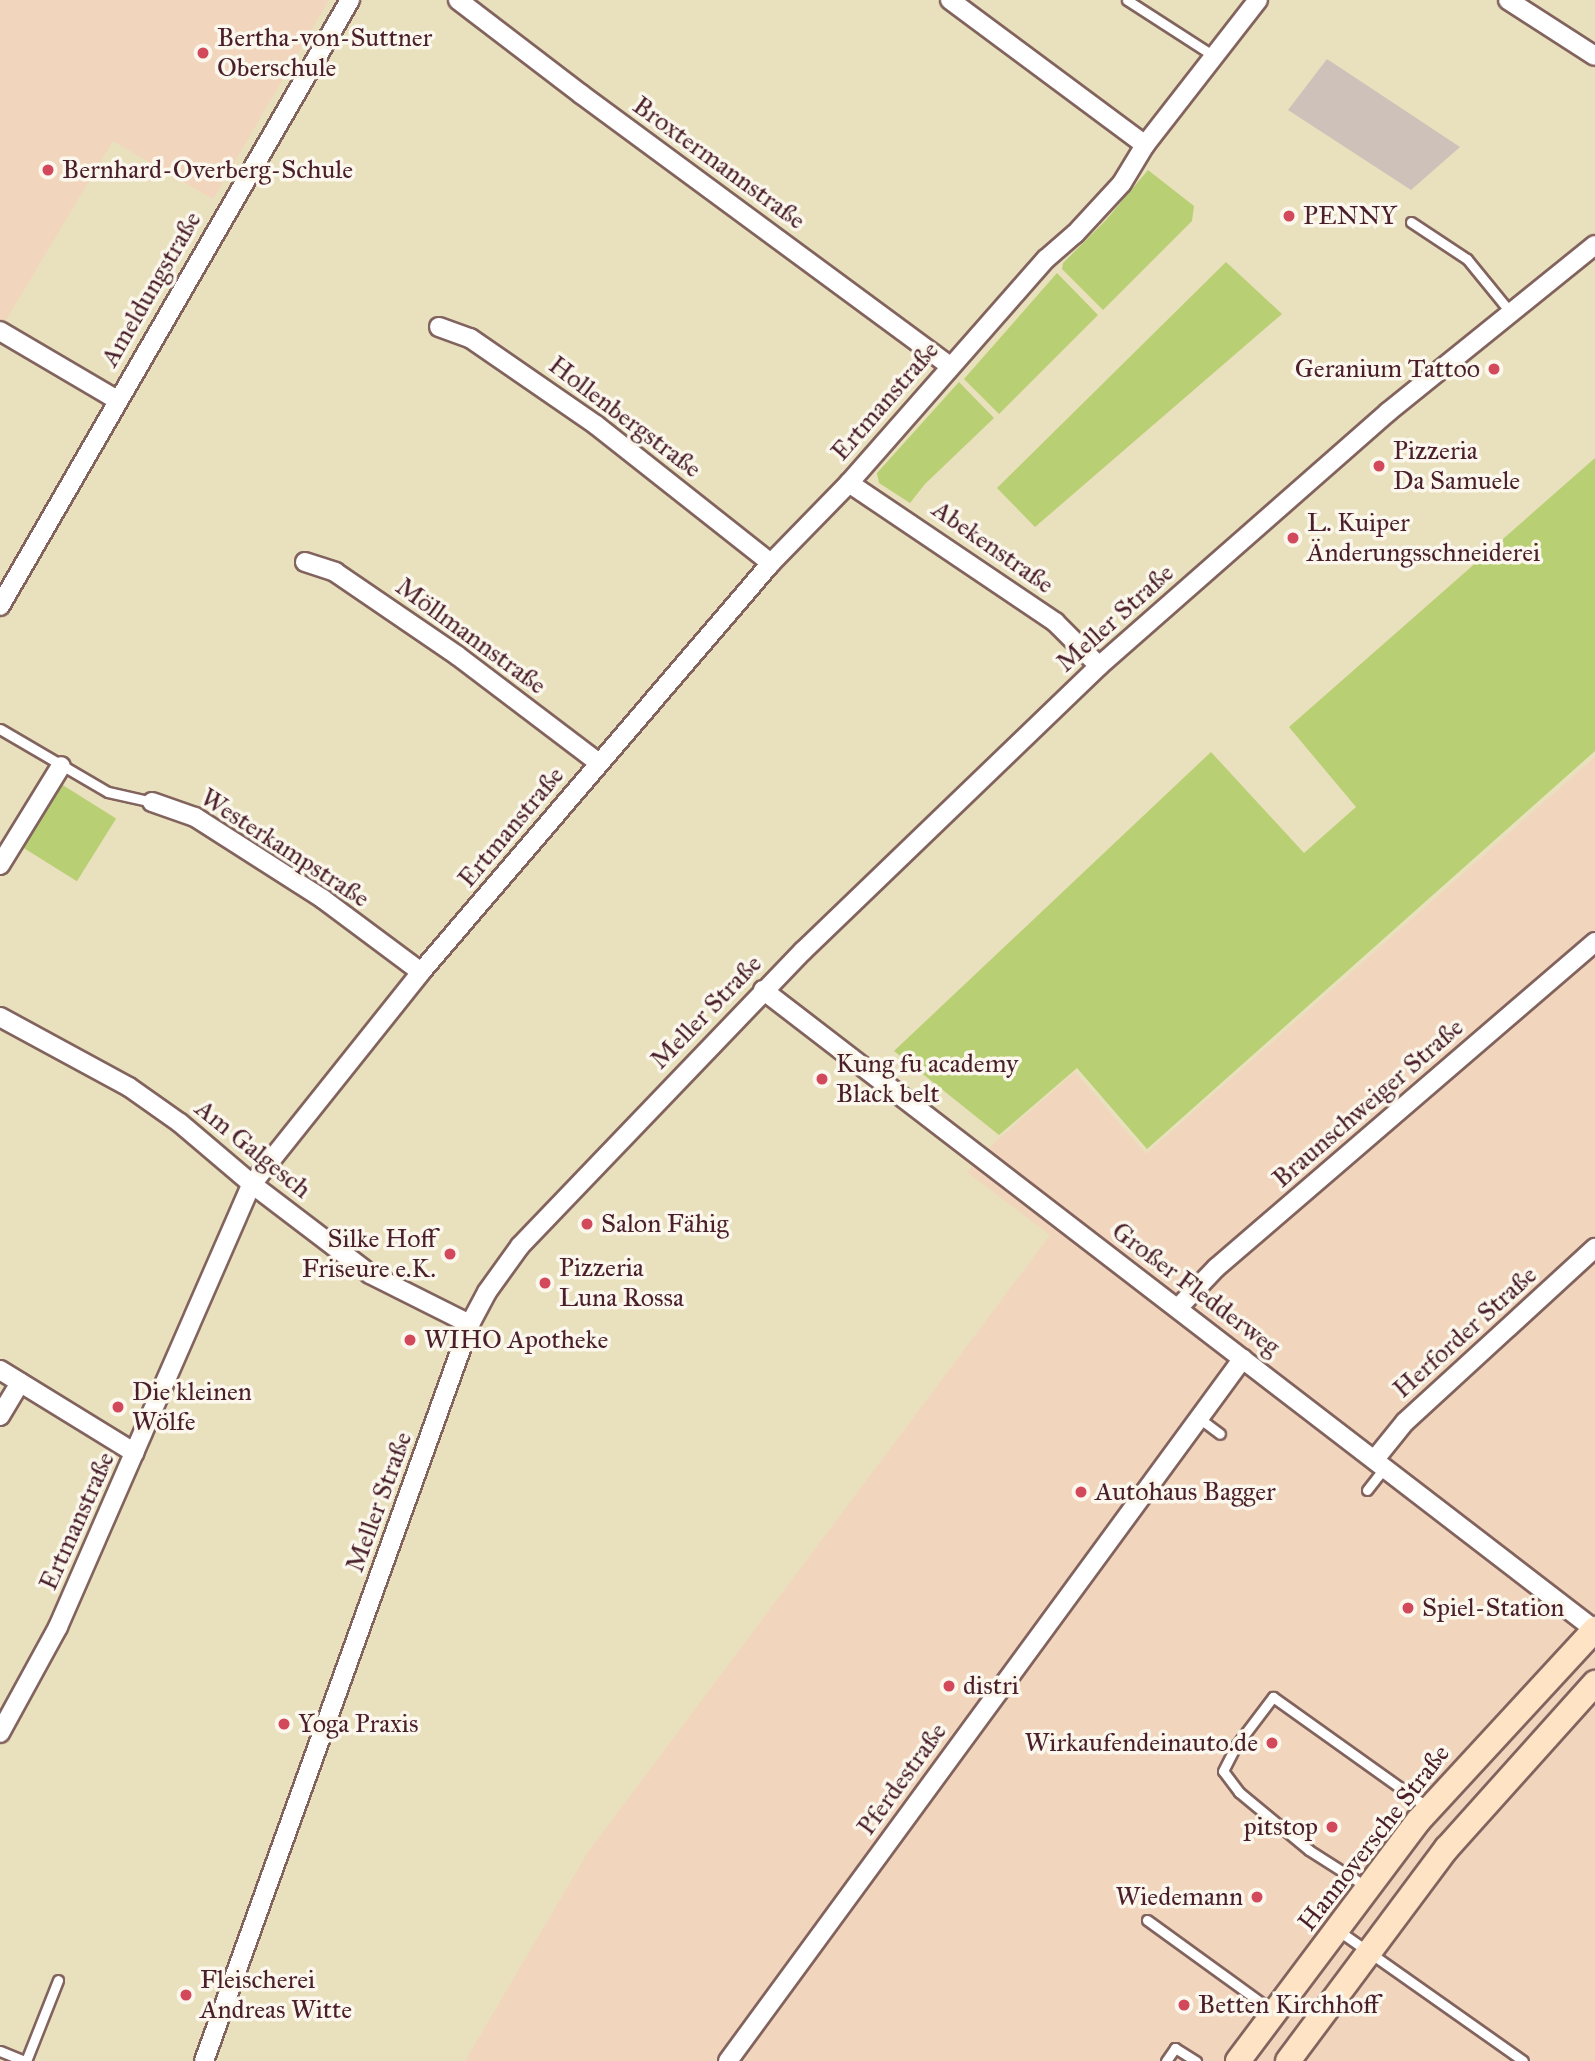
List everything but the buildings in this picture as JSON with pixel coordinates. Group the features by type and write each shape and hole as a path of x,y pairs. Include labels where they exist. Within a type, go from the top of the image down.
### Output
{"main road":[{"name":"Hannoversche Straße","path":"1238,2061 1429,1809 1595,1630"},
{"path":"1288,2061 1447,1848 1595,1683"}],"street":[{"name":"Ameldungstraße","path":"0,606 350,0"},
{"name":"Broxtermannstraße","path":"458,0 950,366"},
{"path":"950,0 1145,145"},
{"name":"Ertmanstraße","path":"2,1726 58,1627 252,1184 421,972 771,563 849,483 940,382 950,366 1122,183 1145,145 1258,0"},
{"path":"1508,0 1595,56"},
{"name":"Meller Straße","path":"204,2061 470,1324 487,1292 520,1246 763,990 1099,666 1388,412 1595,245"},
{"name":"Hollenbergstraße","path":"439,327 470,338 596,425 771,563"},
{"path":"0,331 117,400"},
{"name":"Abekenstraße","path":"849,483 1055,622 1099,666"},
{"name":"Möllmannstraße","path":"305,562 335,572 458,656 599,763"},
{"path":"0,865 61,766"},
{"name":"Westerkampstraße","path":"152,802 195,817 323,900 421,972"},
{"name":"Braunschweiger Straße","path":"1178,1308 1216,1268 1595,942"},
{"name":"Großer Fledderweg","path":"763,990 1595,1630"},
{"name":"Am Galgesch","path":"0,1017 129,1087 180,1123 252,1184 370,1274 470,1324"},
{"name":"Herforder Straße","path":"1380,1463 1405,1422 1595,1248"},
{"name":"Pferdestraße","path":"727,2061 1243,1358"},
{"path":"0,1370 135,1454"},
{"path":"0,1416 20,1383"}],"lane":[{"path":"1127,0 1214,56"},
{"path":"1411,222 1467,259 1511,313"},
{"name":"Westerkampstraße","path":"0,729 108,793 152,802"},
{"path":"1199,1418 1220,1434"},
{"path":"1367,1490 1380,1463"},
{"path":"1368,1888 1309,1850 1239,1792 1223,1771 1235,1747 1265,1707 1273,1697 1283,1702 1396,1788 1429,1809"},
{"path":"1147,1920 1276,2013"},
{"path":"1337,1930 1523,2061"},
{"path":"0,2051 26,2061 58,1980"},
{"path":"1166,2061 1175,2048 1196,2061"}],"shaded area":[{"name":"Bernhard-Overberg-Schule","path":"0,0 329,0 213,199 113,141 5,322 0,319"},
{"path":"1327,59 1460,147 1411,190 1288,110"},
{"path":"1595,757 1595,2061 465,2061 588,1852 1050,1235 967,1172 993,1144 1075,1072 1146,1154"}],"green space":[{"path":"1148,170 1194,206 1192,221 1103,310 1062,269 1063,263 1106,220"},
{"path":"1226,262 1282,314 1035,527 997,488"},
{"path":"1057,273 1098,315 999,414 964,379"},
{"path":"959,382 994,418 925,484 910,503 879,483 877,473"},
{"path":"1595,458 1595,751 1147,1149 1077,1068 999,1135 894,1051 1211,752 1304,853 1356,807 1289,727"},
{"path":"61,784 116,818 77,881 22,847"}],"place":[{"name":"Bertha-von-Suttner Oberschule","path":"203,53"},
{"name":"Bernhard-Overberg-Schule","path":"48,170"},
{"name":"PENNY","path":"1289,216"},
{"name":"Geranium Tattoo","path":"1494,369"},
{"name":"Pizzeria Da Samuele","path":"1379,466"},
{"name":"L. Kuiper Änderungsschneiderei","path":"1293,538"},
{"name":"Kung fu academy Black belt","path":"822,1079"},
{"name":"Salon Fähig","path":"587,1224"},
{"name":"Silke Hoff Friseure e.K.","path":"450,1254"},
{"name":"Pizzeria Luna Rossa","path":"545,1283"},
{"name":"WIHO Apotheke","path":"410,1340"},
{"name":"Die kleinen Wölfe","path":"118,1407"},
{"name":"Autohaus Bagger","path":"1081,1492"},
{"name":"Spiel-Station","path":"1408,1608"},
{"name":"distri","path":"949,1686"},
{"name":"Yoga Praxis","path":"284,1724"},
{"name":"Wirkaufendeinauto.de","path":"1272,1743"},
{"name":"pitstop","path":"1332,1827"},
{"name":"Wiedemann","path":"1257,1897"},
{"name":"Fleischerei Andreas Witte","path":"186,1995"},
{"name":"Betten Kirchhoff","path":"1184,2005"}]}
